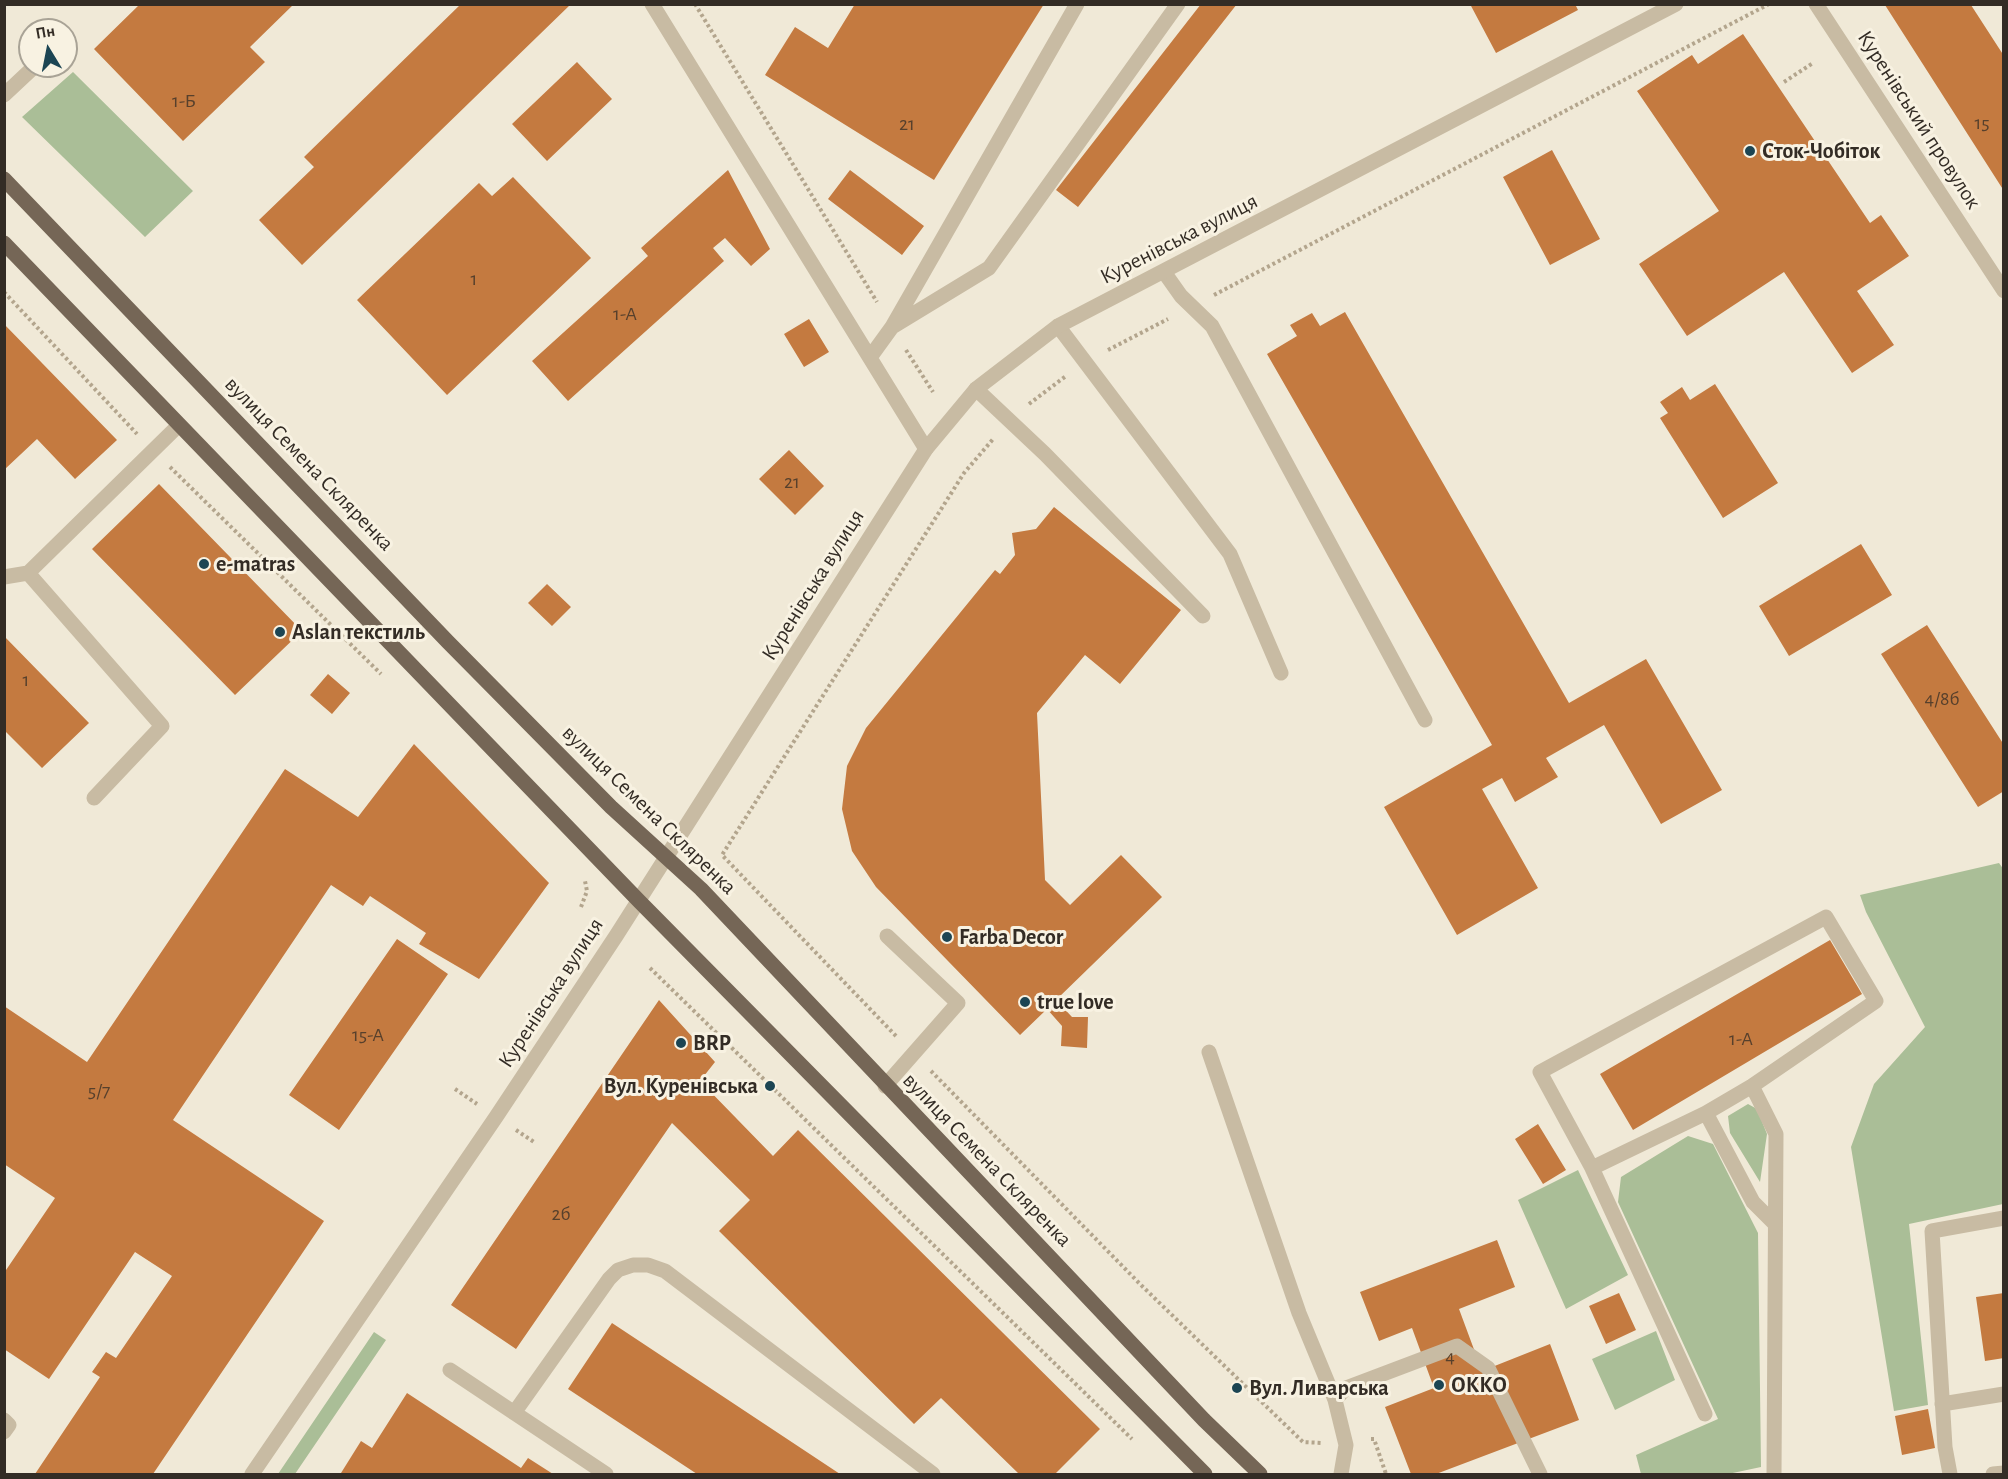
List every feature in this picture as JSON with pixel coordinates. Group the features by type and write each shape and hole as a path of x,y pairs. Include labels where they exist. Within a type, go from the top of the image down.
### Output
{"main road":[{"name":"вулиця Семена Скляренка","path":"4,179 448,642 611,807 701,889 1196,1412 1260,1474"},
{"path":"4,243 639,901 1205,1474"}],"street":[{"path":"652,4 871,356 926,449"},
{"path":"871,356 892,327 1077,4"},
{"path":"892,327 989,268 1178,4"},
{"name":"Куренівська вулиця","path":"252,1474 496,1117 639,901 926,449 976,389 1058,326 1676,4"},
{"name":"Куренівський провулок","path":"1816,4 2004,291"},
{"path":"4,95 22,78"},
{"path":"1164,272 1212,326 1425,720"},
{"path":"1058,326 1230,554 1281,673"},
{"path":"976,389 1045,454 1203,616"},
{"path":"4,577 28,573 179,425"},
{"path":"28,573 162,726 94,798"},
{"path":"1592,1168 1706,1113 1752,1086 1876,1001 1826,917 1540,1072 1592,1168 1705,1414"},
{"path":"885,1086 958,1003 887,936"},
{"path":"1209,1052 1299,1313 1335,1400 1346,1445 1341,1474"},
{"path":"1752,1086 1776,1134 1774,1474"},
{"path":"1706,1113 1753,1202 1775,1224"},
{"path":"1950,1474 1945,1447 1932,1231 2004,1218"},
{"path":"514,1413 609,1279 618,1270 633,1265 648,1265 665,1271 933,1474"},
{"path":"1335,1400 1346,1388 1457,1346 1488,1368 1540,1474"},
{"path":"450,1370 606,1474"},
{"path":"1942,1404 2004,1395"},
{"path":"4,1420 9,1425 4,1432"},
{"path":"1993,1474 2004,1473"}],"path":[{"path":"695,4 933,392"},
{"path":"1386,1474 1374,1438 1346,1445 1303,1442 1141,1285 722,855 964,473 1009,420 1084,362 1769,4"},
{"path":"1784,82 1813,63"},
{"path":"4,292 153,451 390,682"},
{"path":"650,968 1134,1441"}],"green space":[{"path":"78,77 193,191 145,237 22,117 66,78"},
{"path":"1999,863 2004,870 2003,1204 1909,1224 1928,1405 1894,1411 1851,1147 1874,1084 1925,1027 1866,912 1860,895"},
{"path":"1748,1104 1757,1109 1767,1134 1760,1182 1730,1133 1728,1116"},
{"path":"1688,1136 1713,1144 1758,1233 1761,1467 1728,1474 1641,1474 1636,1455 1718,1419 1618,1202 1621,1177"},
{"path":"1578,1170 1628,1275 1566,1309 1518,1200"},
{"path":"1656,1331 1675,1380 1615,1410 1592,1359"},
{"path":"374,1332 386,1340 295,1474 278,1474"}],"building":[{"path":"140,4 294,4 250,47 265,62 183,141 94,49"},
{"path":"461,4 571,4 302,265 259,220 314,167 304,157"},
{"path":"855,4 1044,4 934,180 765,75 795,27 828,48"},
{"path":"1201,4 1237,4 1078,207 1056,190"},
{"path":"1470,4 1575,4 1578,10 1496,53"},
{"path":"1885,5 1971,5 2004,56 2004,191"},
{"name":"Сток-Чобіток","path":"1743,34 1870,223 1881,215 1909,256 1857,291 1894,345 1852,373 1784,272 1687,336 1639,264 1719,211 1637,91 1692,55 1698,64"},
{"path":"577,62 612,99 547,161 512,124"},
{"path":"1552,150 1600,239 1550,265 1503,177"},
{"path":"728,170 770,249 751,266 725,238 713,248 724,261 568,401 532,361 648,256 641,248"},
{"path":"850,170 924,226 902,255 828,199"},
{"path":"513,177 591,258 447,395 357,300 479,183 492,196"},
{"path":"1345,312 1569,703 1646,659 1722,790 1661,824 1604,725 1546,758 1558,777 1515,802 1502,778 1482,789 1538,888 1457,935 1384,807 1492,745 1267,354 1297,336 1290,325 1312,313 1320,326"},
{"path":"809,319 829,352 804,367 784,334"},
{"path":"4,324 117,440 75,479 37,439 4,470"},
{"path":"1715,384 1778,483 1723,518 1660,418 1668,413 1660,402 1682,387 1690,400"},
{"path":"789,450 824,486 795,515 759,479"},
{"path":"159,484 302,631 235,695 92,549"},
{"path":"1054,507 1181,610 1120,684 1085,655 1037,713 1045,880 1070,905 1121,855 1162,897 1056,1000 1072,1017 1088,1017 1087,1048 1061,1046 1062,1026 1047,1009 1020,1035 876,887 852,851 842,809 847,766 866,728 995,570 1000,574 1015,555 1012,533 1036,529"},
{"path":"1861,544 1892,595 1789,656 1759,606"},
{"path":"547,584 571,607 552,626 528,603"},
{"path":"1927,625 2004,745 2004,791 1978,807 1881,654"},
{"path":"4,636 89,723 42,768 4,730"},
{"path":"328,674 350,693 332,714 310,695"},
{"path":"414,744 549,883 479,979 419,944 426,933 370,896 363,906 331,885 173,1120 324,1221 153,1474 35,1474 100,1377 92,1372 106,1352 116,1358 172,1276 135,1252 49,1379 4,1349 4,1273 55,1198 4,1164 4,1006 87,1062 285,769 358,817"},
{"path":"397,939 448,974 339,1130 289,1095"},
{"path":"1830,940 1862,994 1633,1130 1600,1074"},
{"path":"659,1000 715,1062 700,1081 773,1156 798,1130 1100,1429 1055,1474 1019,1474 941,1398 914,1424 719,1231 750,1200 672,1123 516,1349 451,1305"},
{"path":"1538,1124 1566,1170 1543,1184 1515,1139"},
{"path":"1497,1240 1515,1287 1459,1309 1482,1371 1550,1344 1579,1420 1436,1474 1411,1474 1385,1407 1434,1388 1412,1328 1379,1341 1360,1292"},
{"path":"1619,1293 1636,1330 1606,1344 1589,1306"},
{"path":"2004,1293 2004,1358 1985,1361 1976,1297"},
{"path":"612,1323 840,1474 697,1474 568,1389"},
{"path":"407,1393 521,1468 528,1458 553,1474 341,1473 361,1441 372,1448"},
{"path":"1928,1409 1935,1448 1902,1455 1895,1416"}],"place":[{"name":"Сток-Чобіток","path":"1750,151"},
{"name":"e-matras","path":"204,564"},
{"name":"Aslan текстиль","path":"280,632"},
{"name":"Farba Decor","path":"947,937"},
{"name":"true love","path":"1025,1002"},
{"name":"BRP","path":"681,1043"},
{"name":"Вул. Куренівська","path":"770,1086"},
{"name":"ОККО","path":"1439,1385"},
{"name":"Вул. Ливарська","path":"1237,1388"}]}
